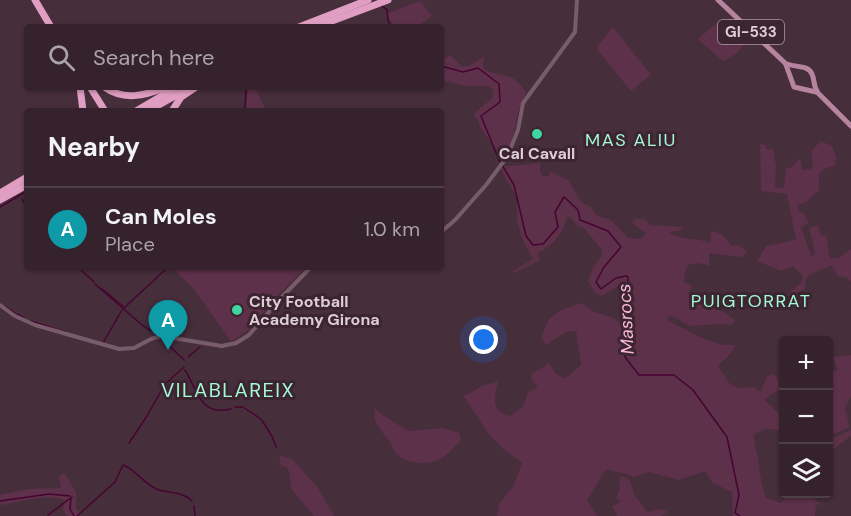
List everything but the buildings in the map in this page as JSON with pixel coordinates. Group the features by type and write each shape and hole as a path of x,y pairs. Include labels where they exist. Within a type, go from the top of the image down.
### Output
{"highway":[{"path":"37,0 51,24"},
{"path":"307,24 368,0"},
{"path":"324,24 388,0"},
{"path":"80,90 83,108"},
{"path":"91,90 102,108"},
{"path":"110,90 132,96 155,90"},
{"path":"141,108 172,90"},
{"path":"153,108 186,90"},
{"path":"174,108 182,97 192,90"},
{"path":"0,193 24,179"},
{"path":"0,200 24,187"}],"main road":[{"name":"GI-533","path":"718,0 785,63 794,87 818,93"},
{"name":"GI-533","path":"785,63 809,70 818,93 851,126"},
{"path":"791,74 797,68"},
{"path":"806,89 812,82"}],"street":[{"path":"444,229 455,220 502,165 516,135 523,103 575,32 577,0"},
{"path":"0,305 25,321 123,350 134,348 161,336 222,346 240,341 253,332 308,270"}],"shaded area":[{"path":"420,1 432,16 421,24 393,24 386,14"},
{"path":"720,20 745,43 736,54 723,61 698,39"},
{"path":"613,27 651,75 631,91 596,48"},
{"path":"450,55 462,67 469,66 484,57 483,68 516,80 526,93 519,109 511,143 503,158 473,115 493,97 493,90 488,86 466,86 444,81 444,60"},
{"path":"248,90 256,90 265,108 246,108"},
{"path":"821,141 832,146 836,157 835,165 822,170 819,175 819,190 805,203 797,205 800,213 803,212 809,223 801,227 811,256 815,252 809,228 818,225 821,236 826,235 830,259 841,257 851,249 851,282 848,278 838,276 832,265 809,275 806,278 805,289 788,296 802,282 803,276 793,266 781,271 757,261 766,246 796,240 787,194 761,191 760,144 766,145 766,149 773,149 776,166 775,188 784,188 786,168 792,167 800,158 802,170 811,169 813,164 811,151"},
{"path":"540,163 540,172 543,176 548,176 551,172 568,180 582,203 590,206 597,216 611,220 628,238 642,239 646,233 632,223 635,219 644,219 650,225 683,227 679,231 669,232 678,237 710,243 711,231 718,232 731,246 742,247 747,253 741,257 709,253 709,266 699,263 690,264 686,268 684,282 692,286 688,293 716,307 735,320 732,325 691,326 670,315 667,320 710,341 736,345 718,366 729,383 737,388 754,387 761,391 767,376 774,374 778,380 779,389 764,400 779,413 779,430 764,429 754,434 764,493 766,498 781,503 785,498 813,498 823,506 816,504 815,516 733,516 732,492 713,483 705,471 679,480 649,472 634,477 608,469 587,501 598,516 497,516 499,504 514,485 522,463 502,448 488,433 463,395 484,385 495,383 498,379 496,406 510,416 523,406 528,392 538,387 531,379 532,374 549,363 555,373 565,379 581,365 576,331 566,332 546,345 541,338 549,319 561,310 581,303 592,311 614,318 621,325 625,282 601,296 595,292 588,281 602,255 602,250 584,228 578,227 571,218 567,217 560,234 552,243 537,253 540,260 514,273 511,272 533,259 521,236 517,219 517,197 501,167"},
{"name":"City Football Academy Girona","path":"174,270 304,270 279,294 246,332 231,341 193,288"},
{"path":"851,355 851,396 845,409 850,428 833,434 833,371 838,370 833,356"},
{"path":"375,408 408,431 443,428 459,433 461,440 435,461 422,463 406,460 395,452 378,426 374,413"},
{"path":"851,430 851,436 833,449 833,438"},
{"path":"279,455 293,460 318,488 334,516 314,516 292,490 289,471 286,466 281,466"},
{"path":"64,473 76,492 76,509 81,512 78,516 67,516 63,510 65,500 57,498 32,499 0,505 0,495 29,489 61,488 59,476"},
{"path":"622,476 630,480 634,494 647,512 663,509 667,512 661,516 617,516 612,505 617,505 620,501 616,498"}],"waterway":[{"name":"Masrocs","path":"382,6 387,10 390,24"},
{"name":"Masrocs","path":"444,67 463,72 478,68 499,84 500,102 481,116 499,160 514,185 526,236 533,245 543,244 558,227 555,212 564,197 578,210 580,220 608,231 621,247 604,267 596,282 601,289 616,278 628,277 625,357 639,375 674,375 693,390 727,437 739,495 735,513 740,516"},
{"path":"245,108 246,90"},
{"path":"0,207 24,193"},
{"path":"22,199 24,203"},
{"path":"81,270 94,282"},
{"path":"124,308 165,270"},
{"path":"95,284 151,331"},
{"path":"102,289 124,307"},
{"path":"6,307 15,313"},
{"path":"103,343 122,310"},
{"path":"17,314 24,318"},
{"path":"31,321 56,329"},
{"path":"59,330 66,332"},
{"path":"163,340 184,360"},
{"path":"188,357 200,347"},
{"path":"129,443 165,384 184,367"},
{"path":"185,370 206,405 212,409 231,409"},
{"path":"235,407 243,407 261,419 276,447"},
{"path":"77,516 115,482 123,465 154,488 181,494 192,501"},
{"path":"0,501 49,494 70,496"},
{"path":"48,515 72,497"},
{"path":"71,498 70,509 74,516"},
{"path":"194,506 195,516"}],"place":[{"name":"Cal Cavall","path":"537,134"},
{"name":"City Football Academy Girona","path":"237,310"},
{"name":"Can Moles","path":"168,350"}],"district":[{"name":"MAS ALIU","path":"631,140"},
{"name":"PUIGTORRAT","path":"751,301"},
{"name":"VILABLAREIX","path":"228,390"}]}
